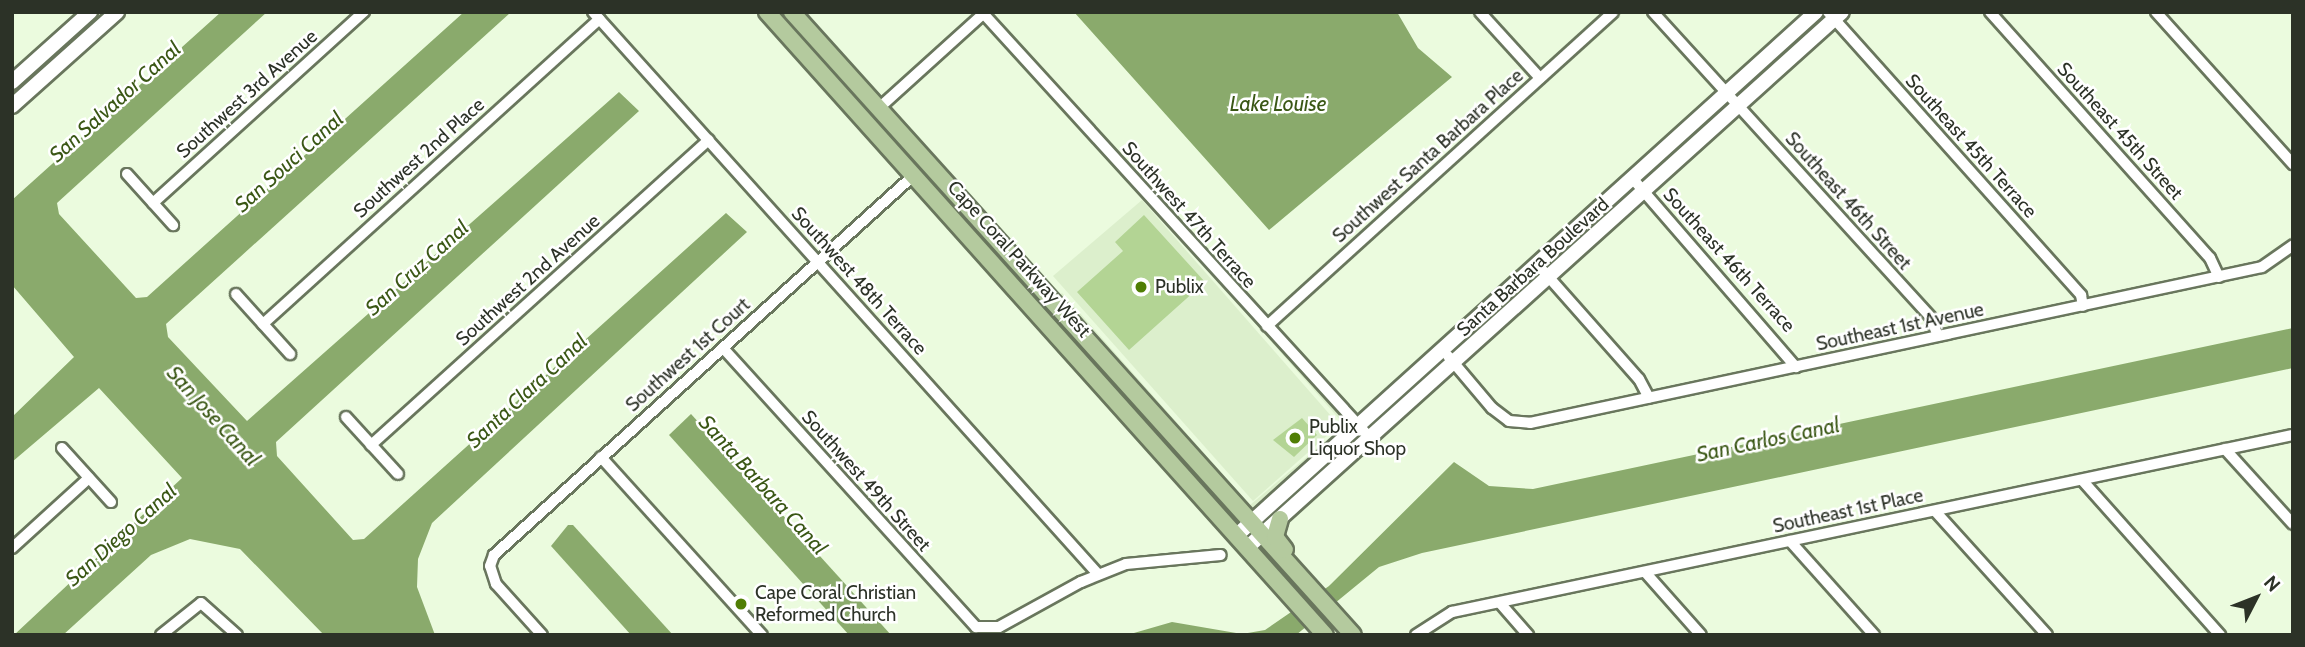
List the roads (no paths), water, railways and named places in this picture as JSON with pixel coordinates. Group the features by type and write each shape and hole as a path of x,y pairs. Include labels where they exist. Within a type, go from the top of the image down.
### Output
{"main road":[{"path":"12,82 90,12"},
{"path":"12,106 117,12"},
{"name":"Cape Coral Parkway West","path":"767,12 1029,300 1321,630"},
{"name":"Cape Coral Parkway West","path":"792,12 1257,528 1315,588"},
{"name":"Santa Barbara Boulevard","path":"1242,541 1359,426 1815,12"},
{"name":"Santa Barbara Boulevard","path":"1257,528 1280,519 1372,440 1739,106 1835,15"},
{"path":"789,36 807,43 865,106 879,108"},
{"path":"915,174 930,179 989,242 1003,247"},
{"path":"1029,300 1049,312 1101,370 1119,375"},
{"path":"1280,519 1277,540 1354,635"}],"street":[{"name":"Southwest 3rd Avenue","path":"153,203 364,12"},
{"path":"1480,12 1540,78"},
{"name":"Southwest Santa Barbara Place","path":"1267,326 1613,12"},
{"name":"Southeast 46th Street","path":"1653,12 1931,318 1938,336"},
{"name":"Southeast 45th Street","path":"1990,12 2210,258 2219,277"},
{"path":"2156,12 2293,164"},
{"path":"879,108 982,13"},
{"name":"Southwest 47th Terrace","path":"982,13 1372,440"},
{"name":"Southeast 45th Terrace","path":"1835,15 2081,295 2083,306"},
{"name":"Southwest 48th Terrace","path":"596,16 1098,574"},
{"name":"Southwest 2nd Place","path":"263,324 596,16"},
{"name":"Southwest 2nd Avenue","path":"371,445 709,140"},
{"path":"127,174 173,225"},
{"name":"Southwest 1st Court","path":"542,635 496,584 490,566 494,555 915,174"},
{"name":"Southeast 46th Terrace","path":"1633,179 1796,367"},
{"name":"Southeast 1st Avenue","path":"1455,364 1509,421 1530,423 2262,267 2293,245"},
{"path":"1538,265 1639,379 1648,398"},
{"path":"236,294 290,354"},
{"name":"Southwest 49th Street","path":"723,348 967,620 989,630 1098,574"},
{"path":"1444,351 1455,364"},
{"path":"346,417 398,474"},
{"name":"Southeast 1st Place","path":"1416,635 1442,616 2293,435"},
{"path":"62,448 111,502"},
{"path":"2225,449 2293,524"},
{"path":"601,457 762,635"},
{"path":"12,548 89,478"},
{"path":"2082,480 2220,635"},
{"path":"1935,511 2047,635"},
{"path":"1790,541 1874,635"},
{"path":"1098,574 1140,561 1221,555"},
{"path":"1645,572 1701,635"},
{"path":"161,635 201,603 237,635"},
{"path":"1500,603 1528,635"}],"water":[{"name":"San Jose Canal","path":"221,12 267,12 57,203 59,214 136,298 147,297 464,12 511,12 166,324 168,337 247,421 619,92 639,111 276,442 277,456 353,540 364,539 726,213 747,232 432,523 418,559 417,587 435,635 324,635 240,549 190,539 151,555 63,635 14,635 182,478 99,388 12,462 12,417 74,357 12,285 12,200"},
{"name":"Lake Louise","path":"1074,12 1397,12 1418,48 1452,77 1269,230"},
{"name":"San Carlos Canal","path":"2293,328 2293,368 1422,553 1379,567 1296,635 1127,635 1172,622 1242,634 1265,630 1329,586 1454,462 1489,486 1533,489"},
{"path":"691,414 891,635 849,635 669,435"},
{"path":"568,525 573,525 673,635 631,635 551,546"}],"place":[{"name":"Publix","path":"1141,287"},
{"name":"Publix Liquor Shop","path":"1295,438"},
{"name":"Cape Coral Christian Reformed Church","path":"741,604"}],"water label":[{"name":"San Salvador Canal","path":"115,102"},
{"name":"San Souci Canal","path":"289,162"},
{"name":"San Cruz Canal","path":"417,268"},
{"name":"Santa Clara Canal","path":"527,391"},
{"name":"Santa Barbara Canal","path":"763,485"},
{"name":"San Diego Canal","path":"121,535"}]}
